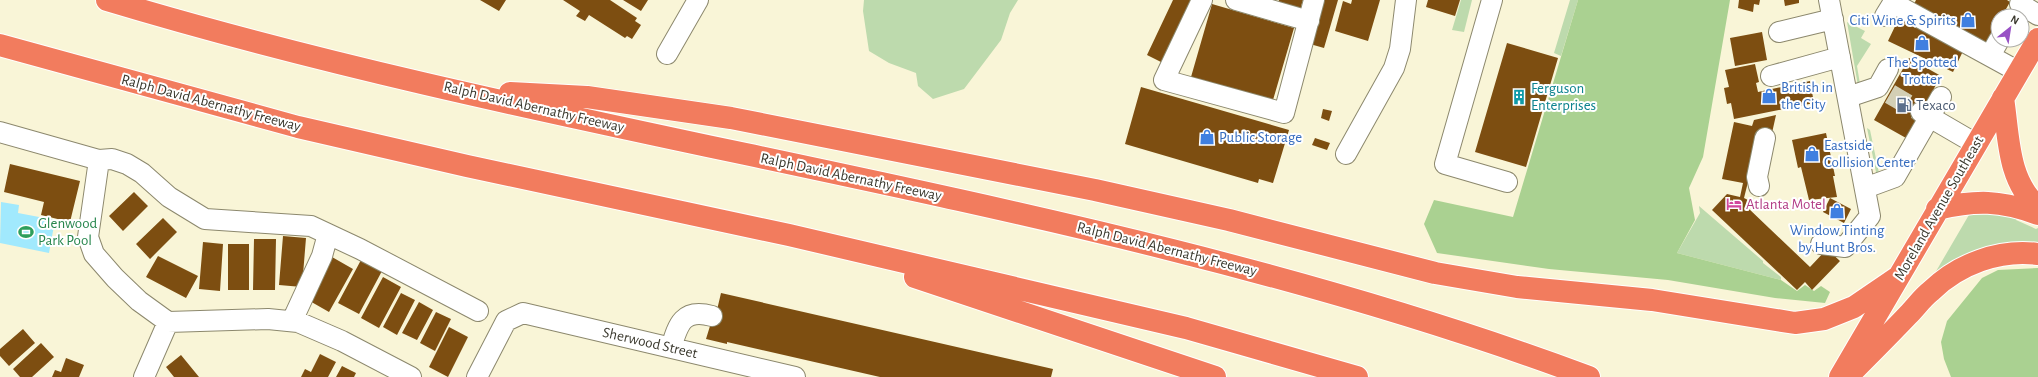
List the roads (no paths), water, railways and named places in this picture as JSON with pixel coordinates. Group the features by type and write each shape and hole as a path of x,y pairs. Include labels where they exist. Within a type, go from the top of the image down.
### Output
{"highway":[{"name":"Ralph David Abernathy Freeway","path":"107,0 169,19 311,56 466,93 1129,238 1324,289 1545,361 1589,377"},
{"name":"Ralph David Abernathy Freeway","path":"0,45 298,127 467,166 789,235 1186,328 1357,377"},
{"name":"Moreland Avenue Southeast","path":"1840,377 2003,98 2019,72 2036,49"},
{"path":"466,93 540,93 586,97 731,118 1037,178 1190,211 1442,274 1517,287 1680,304 1787,323 1819,320 1848,310 1898,277"},
{"path":"2003,98 2010,154 2015,176 2023,191 2038,207"},
{"path":"1937,209 1963,203 1984,202 2024,209 2038,214"},
{"path":"789,235 1215,377"},
{"path":"1848,377 1929,292 1954,273 1981,260 2017,253 2038,254"},
{"path":"1545,361 1605,377"}],"street":[{"path":"667,54 698,0"},
{"path":"1202,0 1164,80 1284,113 1314,0"},
{"path":"1236,0 1269,4 1309,21"},
{"path":"1346,154 1394,68 1400,49 1406,0"},
{"path":"1492,0 1445,164 1507,182"},
{"path":"1886,16 1893,3 2019,72"},
{"path":"2017,7 2038,15"},
{"path":"1779,32 1831,9 1870,216 1845,247 1821,244"},
{"path":"1771,76 1840,57"},
{"path":"1848,98 1884,90 1888,69"},
{"path":"1865,188 1895,177 1925,115 1941,97"},
{"path":"1925,115 1976,144"},
{"path":"0,132 99,160 112,159 127,164 142,173 169,196 205,219 311,226 360,249 478,311"},
{"path":"1759,186 1757,177 1766,138"},
{"path":"99,160 88,237 94,254 115,278 139,301 168,322 268,319 298,322 342,341 411,377"},
{"path":"292,321 322,256 328,234"},
{"path":"671,348 680,322 699,312 712,316"},
{"name":"Sherwood Street","path":"477,377 506,321 523,313 795,377"},
{"path":"144,377 168,322"}],"water":[{"name":"Glenwood Park Pool","path":"1,202 19,205 18,213 55,220 49,253 0,243"}],"tunnel":[{"path":"1890,94 1921,112"}],"place":[{"name":"Citi Wine & Spirits","path":"1968,20"},
{"name":"The Spotted Trotter","path":"1922,43"},
{"name":"British in the City","path":"1769,96"},
{"name":"Ferguson Enterprises","path":"1519,97"},
{"name":"Texaco","path":"1904,105"},
{"name":"Public Storage","path":"1207,137"},
{"name":"Eastside Collision Center","path":"1812,154"},
{"name":"Atlanta Motel","path":"1734,204"},
{"name":"Window Tinting by Hunt Bros.","path":"1837,211"},
{"name":"Glenwood Park Pool","path":"26,232"}]}
